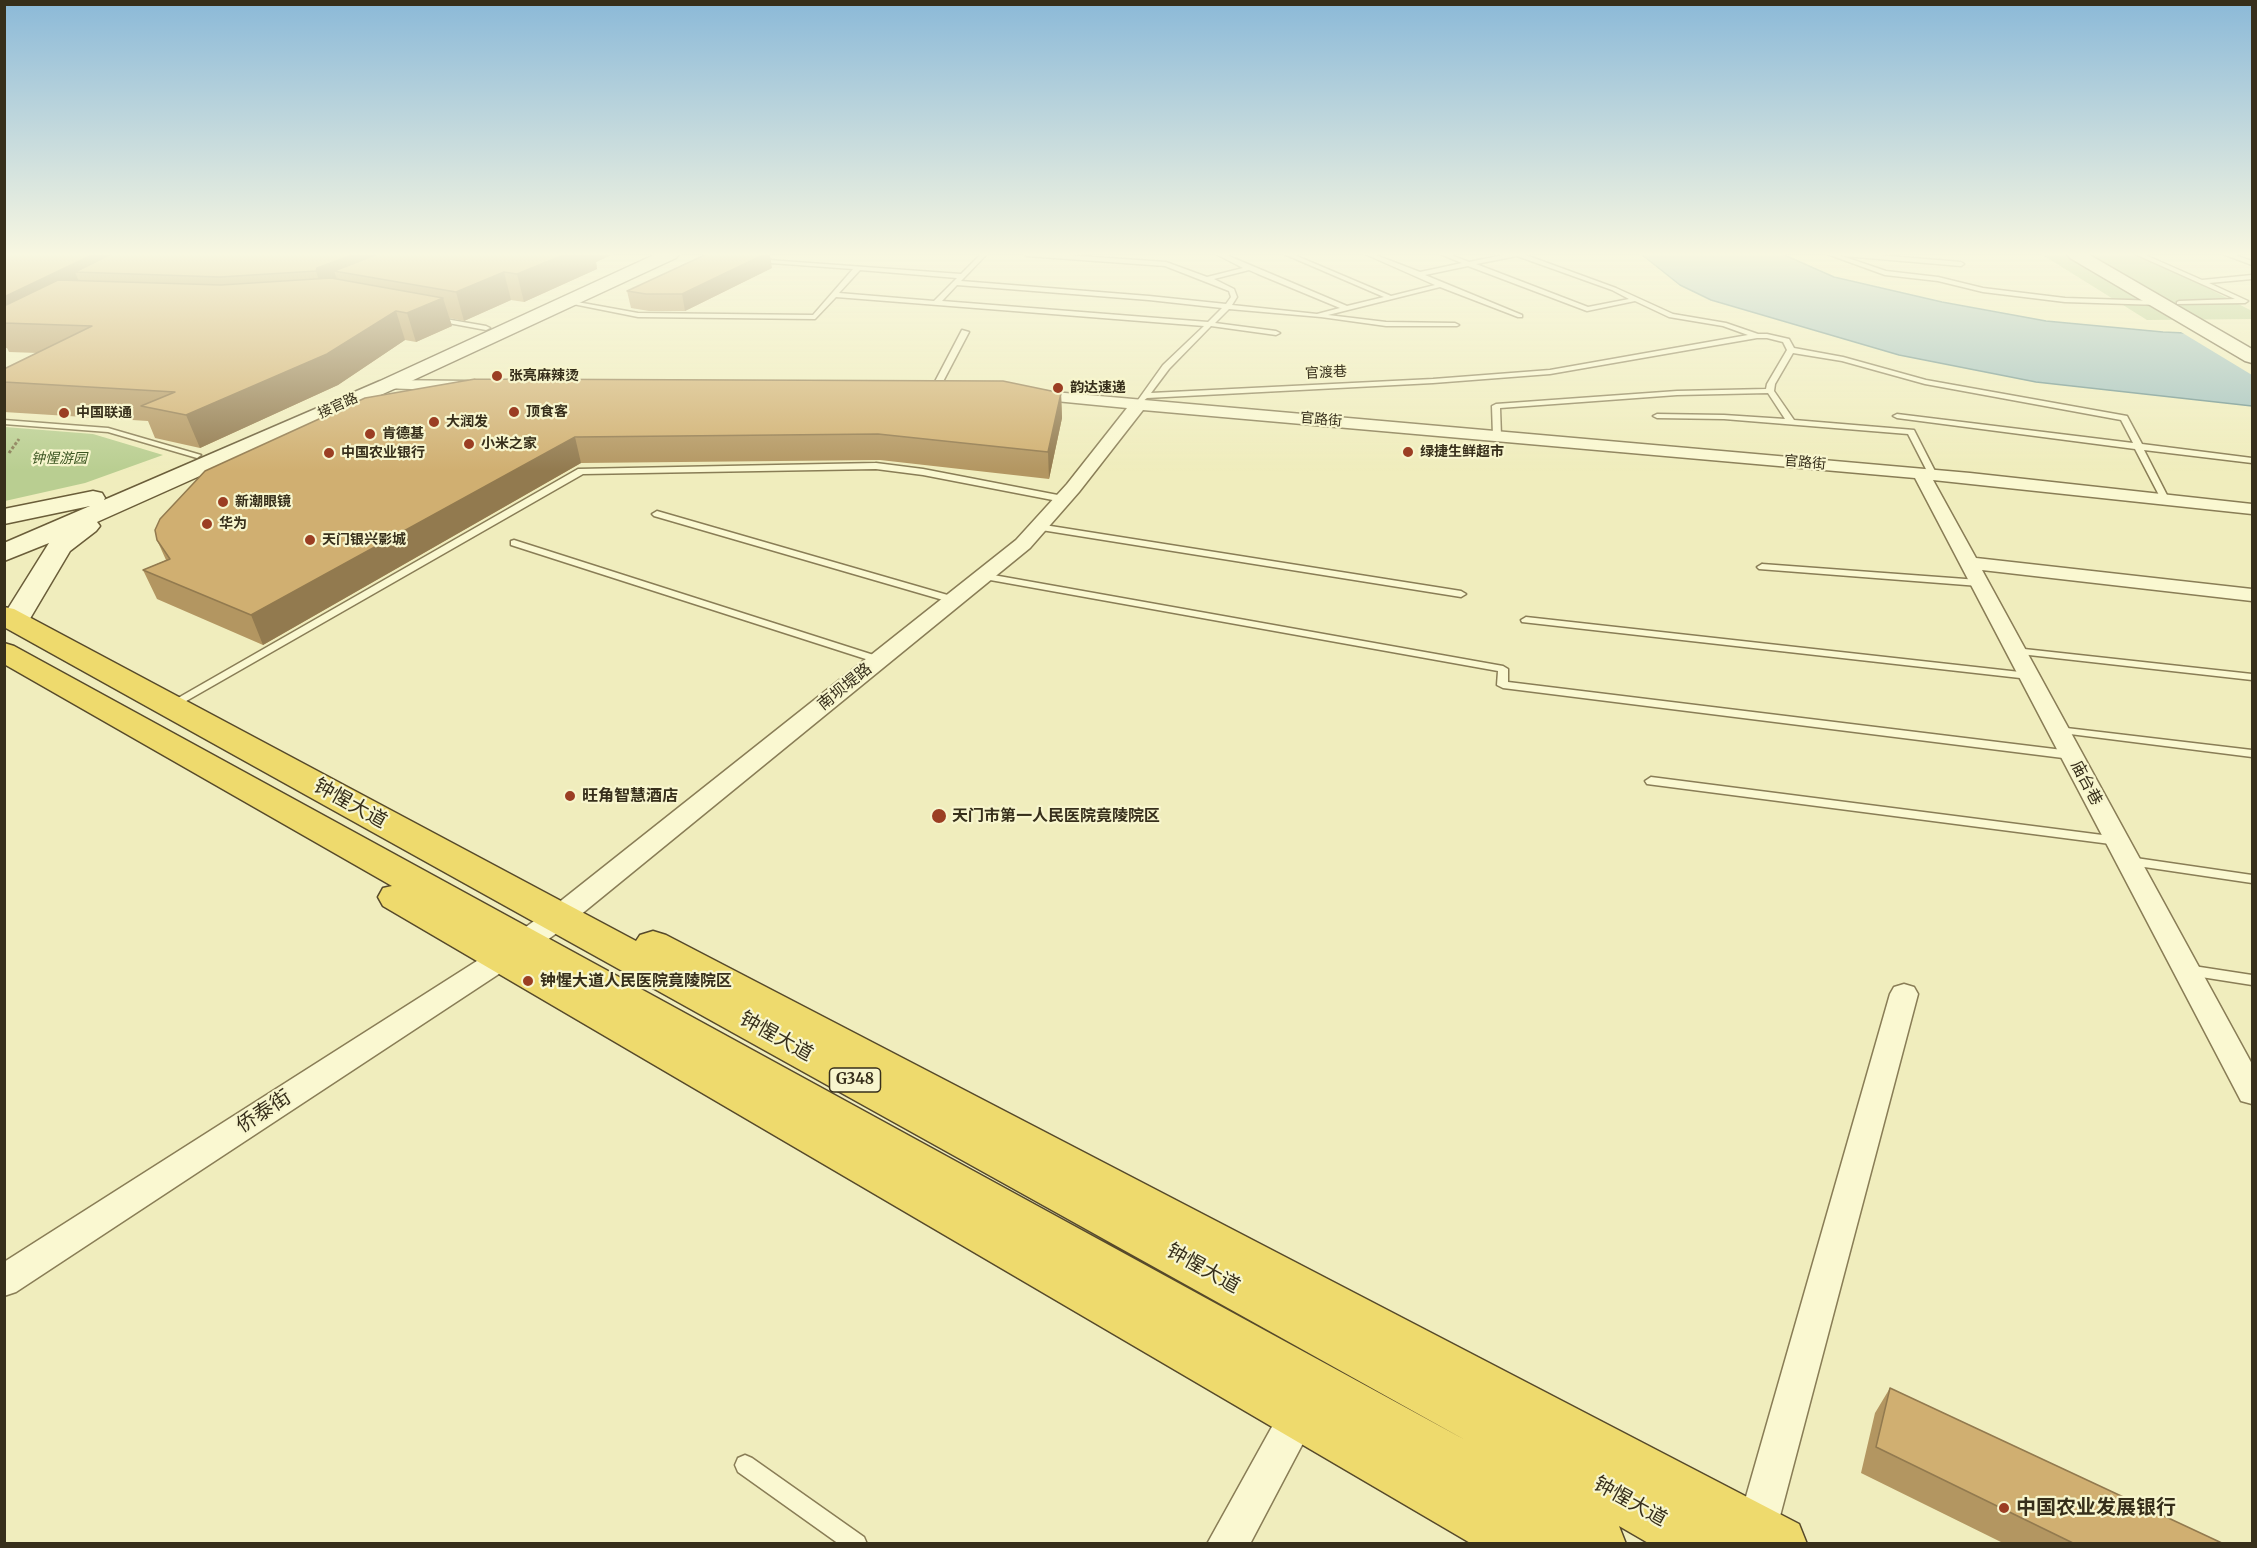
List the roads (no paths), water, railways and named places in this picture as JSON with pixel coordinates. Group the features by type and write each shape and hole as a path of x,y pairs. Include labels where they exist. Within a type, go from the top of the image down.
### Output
{"highway":[{"path":"8,629 153,715 227,718 567,910 1762,1539"},
{"path":"153,715 160,761 513,951 1307,1400 1598,1544"},
{"name":"钟惺大道","path":"567,910 1707,1544"},
{"path":"1307,1400 1527,1544"}],"main road":[{"name":"接官路","path":"4,553 197,455 490,326"},
{"name":"接官路","path":"4,537 111,499 387,385 514,326"},
{"path":"2199,326 2253,357"},
{"path":"2220,326 2253,345"},
{"path":"4,517 111,499"},
{"path":"8,629 60,546 111,499"}],"street":[{"path":"387,385 488,387"},
{"path":"927,393 957,393"},
{"name":"官路街","path":"1014,394 1142,400 1497,436 1927,474 2253,509"},
{"name":"南坝堤路","path":"513,951 1023,544 1063,499 1142,400"},
{"name":"庙台巷","path":"1927,474 1974,573 2015,651 2253,1092"},
{"path":"1974,573 2253,595"},
{"name":"侨泰街","path":"4,1281 513,951"},
{"path":"1762,1539 1904,994"},
{"path":"1227,1544 1307,1400"}],"lane":[{"path":"476,326 486,328"},
{"path":"1142,400 1166,367 1208,326"},
{"path":"1226,326 1276,333"},
{"path":"1730,326 1757,336 1786,341 1791,350"},
{"path":"927,393 965,332"},
{"name":"官渡巷","path":"1142,400 1550,372 1757,336"},
{"path":"1791,350 1771,384 1770,392 1791,422"},
{"path":"1791,350 1843,359 1925,382 2124,418 2164,499"},
{"path":"1497,436 1496,406 1677,393 1770,392"},
{"path":"1656,416 1724,417 1911,432 1927,474"},
{"path":"1897,416 2253,461"},
{"path":"4,422 108,430 197,455"},
{"path":"153,715 581,471 876,466 923,472 1063,499"},
{"path":"657,514 954,600"},
{"path":"1038,527 1461,594"},
{"path":"514,543 879,660"},
{"path":"1762,567 1974,573"},
{"path":"982,576 1503,669 1503,685 2071,755"},
{"path":"1526,620 2029,676"},
{"path":"2015,651 2253,677"},
{"path":"2058,730 2253,754"},
{"path":"1651,781 2124,851 2253,879"},
{"path":"2187,970 2253,980"},
{"path":"745,1465 857,1544"}],"water":[{"path":"1801,326 2102,326 2252,336 2252,406 2036,382 1899,355"}],"place":[{"name":"张亮麻辣烫","path":"497,376"},
{"name":"韵达速递","path":"1058,388"},
{"name":"顶食客","path":"514,412"},
{"name":"中国联通","path":"64,413"},
{"name":"大润发","path":"434,422"},
{"name":"肯德基","path":"370,434"},
{"name":"小米之家","path":"469,444"},
{"name":"绿捷生鲜超市","path":"1408,452"},
{"name":"中国农业银行","path":"329,453"},
{"name":"新潮眼镜","path":"223,502"},
{"name":"华为","path":"207,524"},
{"name":"天门银兴影城","path":"310,540"},
{"name":"旺角智慧酒店","path":"570,796"},
{"name":"天门市第一人民医院竟陵院区","path":"939,816"},
{"name":"钟惺大道人民医院竟陵院区","path":"528,981"},
{"name":"中国农业发展银行","path":"2004,1508"}],"park label":[{"name":"钟惺游园","path":"59,459"}]}
